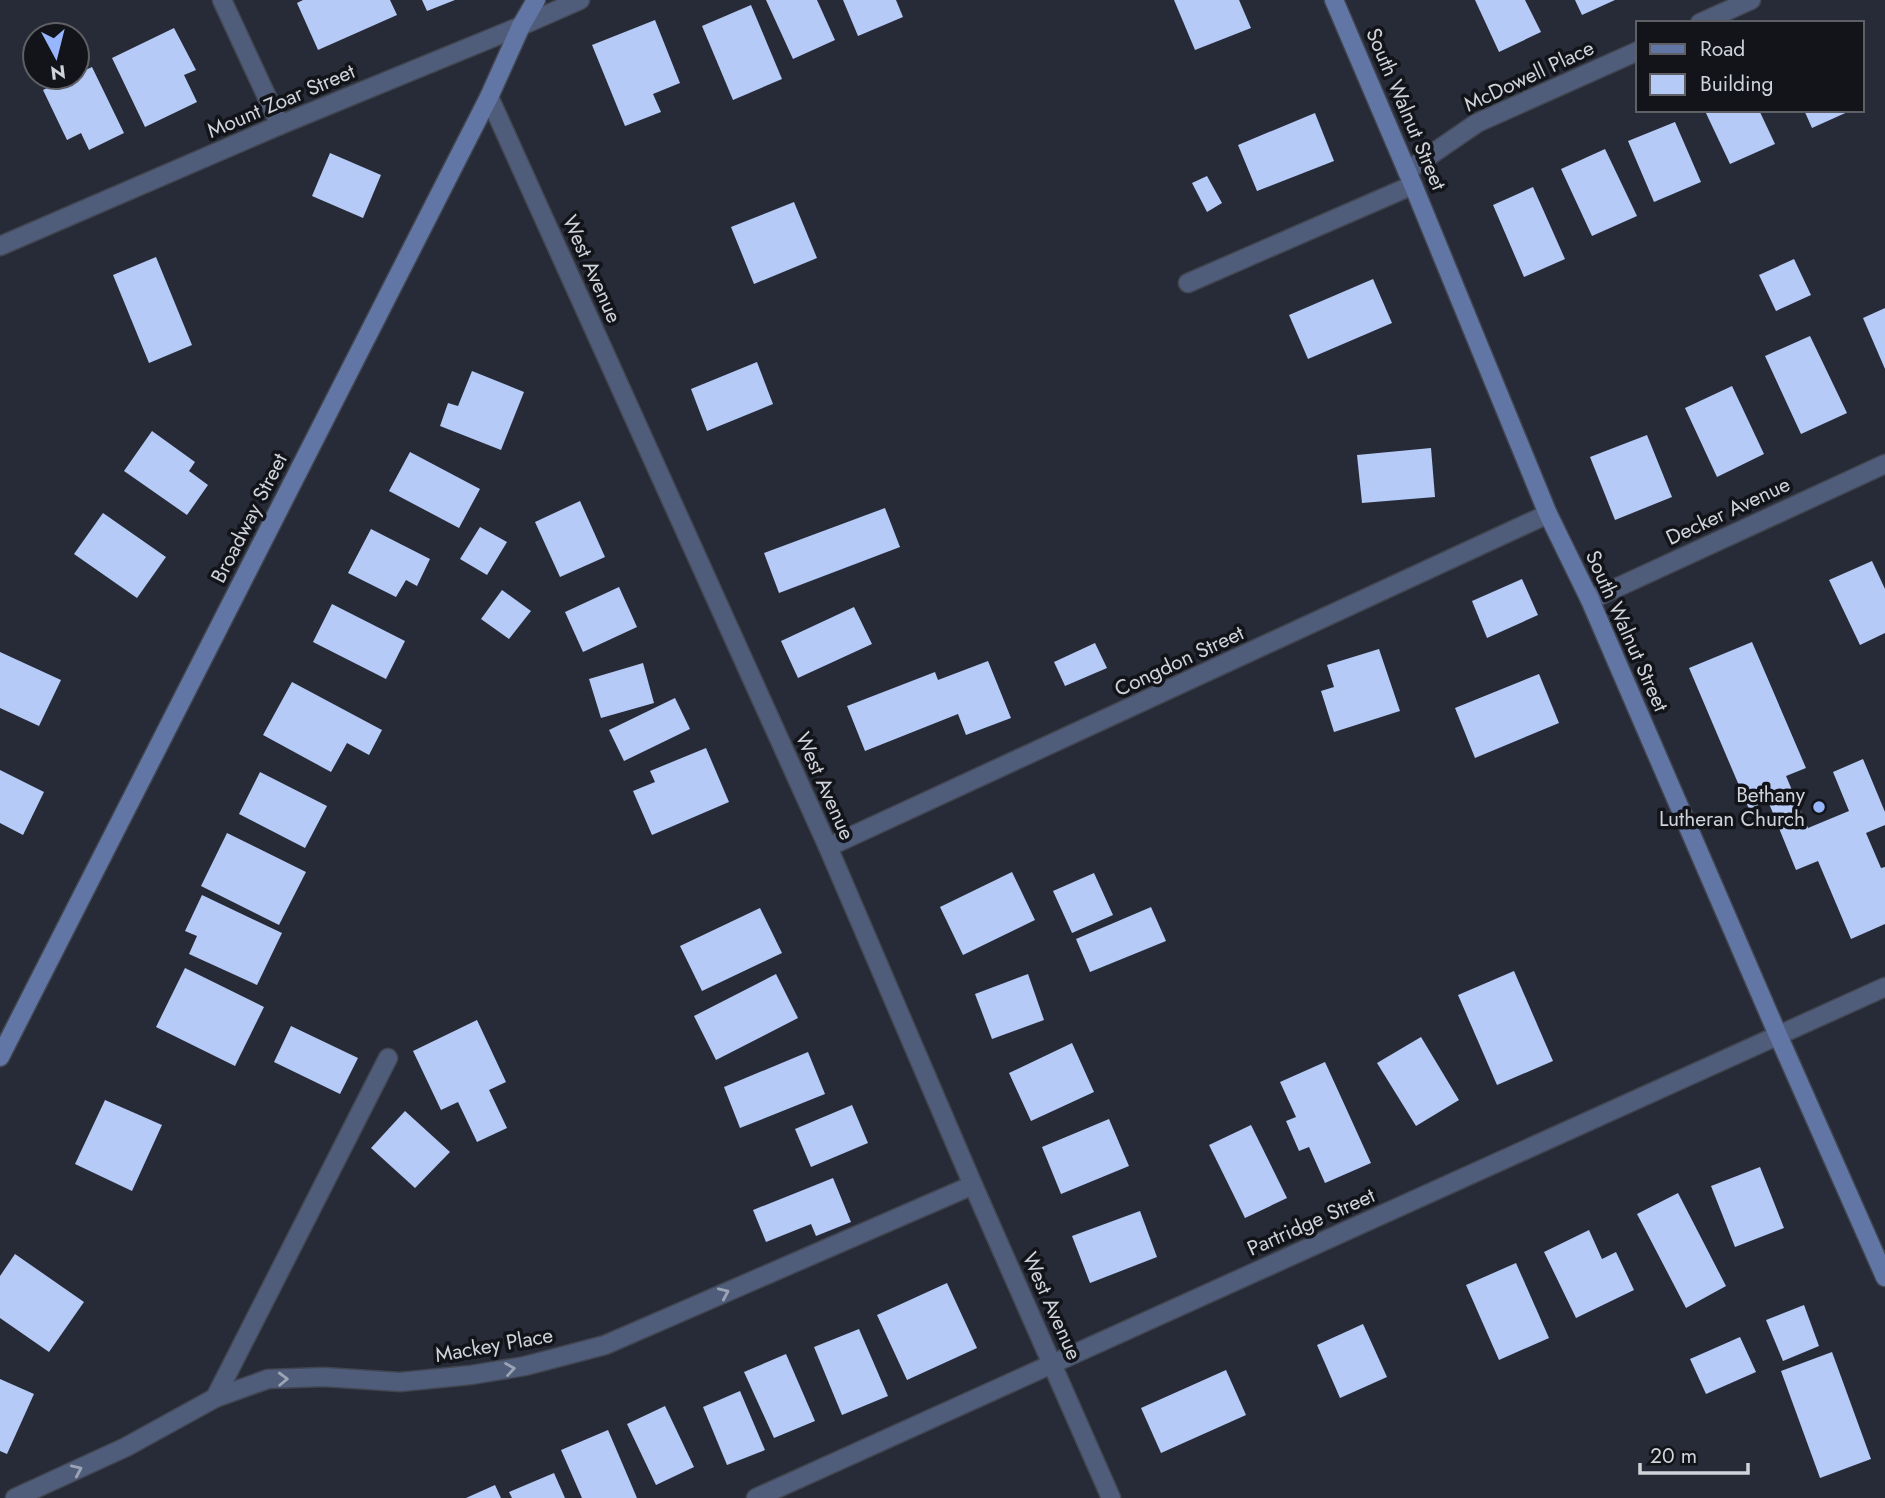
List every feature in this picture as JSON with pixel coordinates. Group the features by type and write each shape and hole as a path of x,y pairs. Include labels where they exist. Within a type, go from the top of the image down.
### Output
{"street":[{"path":"222,0 279,125"},
{"name":"Broadway Street","path":"0,1057 537,0"},
{"name":"Mount Zoar Street","path":"0,246 279,125 580,0"},
{"name":"South Walnut Street","path":"1334,0 1548,514 1590,600 1885,1277"},
{"path":"1704,21 1751,0"},
{"name":"McDowell Place","path":"1188,283 1410,178 1477,123 1636,52"},
{"name":"West Avenue","path":"489,97 828,847 1111,1498"},
{"name":"Decker Avenue","path":"1590,600 1885,464"},
{"name":"Congdon Street","path":"828,847 1548,514"},
{"name":"Partridge Street","path":"756,1498 1885,987"},
{"path":"215,1398 388,1058"},
{"name":"Mackey Place","path":"15,1498 126,1447 215,1398 268,1379 324,1377 400,1382 471,1375 524,1366 605,1345 973,1185"}],"building":[{"path":"303,0 390,0 397,15 318,50 297,3"},
{"path":"422,0 455,0 427,11"},
{"path":"766,0 817,0 835,40 793,59"},
{"path":"843,0 896,0 903,17 858,36"},
{"path":"1174,0 1239,0 1251,28 1195,50"},
{"path":"1475,0 1525,0 1541,32 1499,52"},
{"path":"1575,0 1615,0 1582,15"},
{"path":"751,5 782,79 733,100 702,26"},
{"path":"655,20 680,83 653,94 661,112 625,126 592,45"},
{"path":"174,28 196,70 184,75 197,102 145,127 112,58"},
{"path":"91,67 124,133 89,150 81,133 67,140 43,91 91,91"},
{"path":"1705,112 1760,112 1775,144 1730,164"},
{"path":"1805,112 1848,112 1812,128"},
{"path":"1315,113 1334,161 1257,191 1238,145"},
{"path":"1675,122 1701,182 1654,202 1628,141"},
{"path":"1605,149 1637,216 1592,236 1561,169"},
{"path":"330,153 381,175 363,218 312,196"},
{"path":"1207,176 1222,203 1207,212 1192,183"},
{"path":"1533,187 1565,259 1524,277 1493,205"},
{"path":"794,202 817,258 754,284 731,227"},
{"path":"156,257 192,345 149,363 113,275"},
{"path":"1794,259 1811,295 1776,311 1759,275"},
{"path":"1373,279 1392,323 1308,359 1289,315"},
{"path":"1885,308 1885,369 1863,318"},
{"path":"1810,336 1847,413 1801,434 1765,356"},
{"path":"757,362 773,404 707,431 691,389"},
{"path":"472,371 524,392 501,450 440,426 448,403 458,406"},
{"path":"1732,386 1764,454 1717,477 1685,408"},
{"path":"152,431 195,462 189,471 208,485 187,515 124,471"},
{"path":"1647,435 1672,497 1615,520 1590,457"},
{"path":"1431,448 1435,497 1362,503 1357,455"},
{"path":"410,452 480,489 459,528 389,491"},
{"path":"580,501 605,557 560,577 535,522"},
{"path":"885,508 900,547 779,593 764,553"},
{"path":"103,513 166,557 137,598 74,554"},
{"path":"480,527 507,542 487,575 460,559"},
{"path":"371,529 430,559 417,586 406,580 396,597 348,573"},
{"path":"1872,561 1885,589 1885,633 1860,645 1829,580"},
{"path":"1522,579 1538,615 1487,638 1472,601"},
{"path":"619,587 637,627 583,652 565,612"},
{"path":"502,590 531,611 509,639 481,619"},
{"path":"332,604 405,641 386,679 313,642"},
{"path":"854,607 872,644 798,678 781,641"},
{"path":"1752,642 1806,768 1786,776 1808,828 1849,811 1833,772 1863,759 1885,812 1885,825 1866,833 1881,868 1885,867 1885,924 1851,939 1818,861 1796,870 1768,801 1749,809 1689,668"},
{"path":"1095,643 1107,668 1065,686 1054,662"},
{"path":"1379,649 1400,711 1334,732 1321,691 1334,687 1327,665"},
{"path":"0,652 61,680 39,726 0,708"},
{"path":"988,661 1011,718 966,735 958,714 865,751 847,706 935,672 938,680"},
{"path":"643,663 654,703 601,718 589,679"},
{"path":"1539,674 1559,723 1475,758 1455,708"},
{"path":"292,682 382,730 369,755 347,743 331,772 263,735"},
{"path":"675,698 690,729 624,761 609,730"},
{"path":"706,748 729,802 652,835 633,791 655,782 650,771"},
{"path":"0,770 44,792 23,835 0,823"},
{"path":"260,772 327,806 305,848 239,814"},
{"path":"227,833 306,872 279,925 201,886"},
{"path":"1012,872 1035,920 963,955 940,907"},
{"path":"1094,873 1113,915 1072,933 1053,891"},
{"path":"202,895 282,933 257,985 189,954 197,936 185,931"},
{"path":"1151,907 1166,941 1090,972 1076,939"},
{"path":"760,908 782,953 702,991 680,946"},
{"path":"185,968 264,1007 235,1066 156,1027"},
{"path":"1514,971 1553,1061 1497,1085 1458,995"},
{"path":"776,974 798,1018 716,1060 694,1016"},
{"path":"1028,974 1044,1020 992,1039 975,994"},
{"path":"477,1020 506,1082 489,1090 507,1128 477,1142 458,1102 441,1110 413,1051"},
{"path":"291,1026 358,1058 340,1094 274,1062"},
{"path":"1421,1037 1459,1100 1416,1126 1377,1063"},
{"path":"1072,1043 1094,1092 1031,1121 1009,1073"},
{"path":"808,1052 825,1094 740,1128 724,1087"},
{"path":"1325,1062 1371,1163 1325,1183 1309,1147 1299,1151 1286,1121 1296,1117 1280,1082"},
{"path":"105,1100 162,1125 132,1191 75,1164"},
{"path":"852,1105 868,1143 811,1167 795,1129"},
{"path":"405,1111 450,1152 415,1188 371,1148"},
{"path":"1109,1119 1129,1166 1061,1194 1042,1147"},
{"path":"1251,1125 1287,1198 1245,1218 1209,1145"},
{"path":"1760,1167 1784,1228 1735,1247 1711,1186"},
{"path":"833,1178 851,1222 816,1236 811,1224 766,1242 753,1210"},
{"path":"1678,1193 1726,1286 1686,1308 1637,1214"},
{"path":"1140,1211 1157,1257 1090,1283 1072,1236"},
{"path":"1589,1230 1602,1259 1616,1252 1634,1290 1576,1318 1544,1252"},
{"path":"15,1254 84,1302 49,1352 0,1318 0,1276"},
{"path":"1516,1263 1549,1338 1499,1360 1466,1285"},
{"path":"947,1283 977,1348 907,1380 877,1315"},
{"path":"1804,1305 1819,1346 1783,1361 1766,1320"},
{"path":"1363,1324 1387,1377 1340,1398 1317,1345"},
{"path":"859,1329 888,1396 842,1415 814,1347"},
{"path":"1740,1337 1756,1372 1706,1394 1690,1359"},
{"path":"1832,1352 1871,1459 1820,1478 1781,1371"},
{"path":"786,1354 815,1421 774,1438 744,1372"},
{"path":"1226,1370 1246,1415 1161,1453 1141,1408"},
{"path":"0,1379 34,1394 7,1454 0,1451"},
{"path":"740,1391 765,1450 727,1465 703,1407"},
{"path":"665,1406 694,1467 656,1485 627,1424"},
{"path":"608,1430 637,1498 582,1498 561,1450"},
{"path":"554,1473 565,1498 512,1498 509,1492"},
{"path":"495,1485 501,1498 466,1498"}],"place":[{"name":"Bethany Lutheran Church","path":"1819,807"}]}
